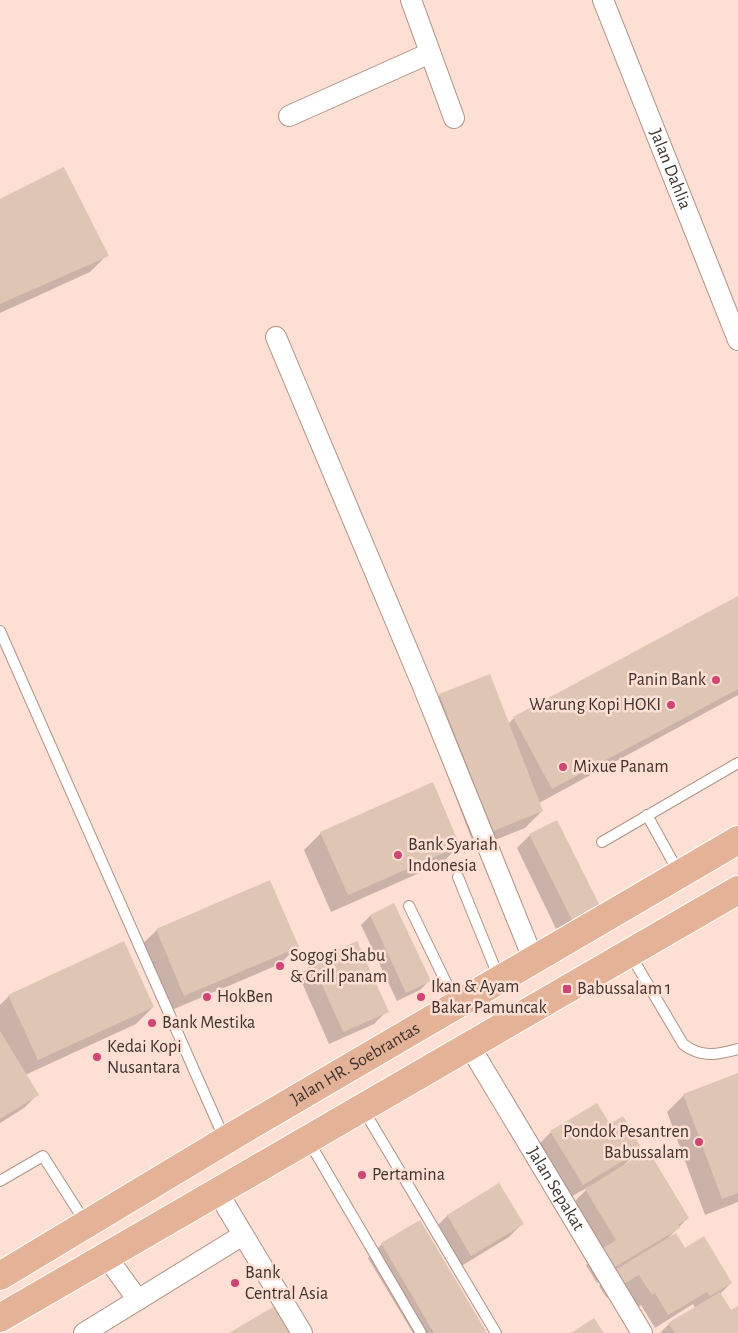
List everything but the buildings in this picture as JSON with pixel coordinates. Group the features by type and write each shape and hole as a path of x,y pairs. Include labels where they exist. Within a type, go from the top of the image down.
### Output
{"main road":[{"name":"Jalan HR. Soebrantas","path":"0,1276 225,1141 501,981 738,840"},
{"path":"0,1318 738,890"},
{"path":"87,1225 106,1256"}],"street":[{"path":"412,0 454,118"},
{"name":"Jalan Dahlia","path":"602,0 738,340"},
{"path":"289,116 430,53"},
{"path":"276,337 422,684 534,961"},
{"name":"Jalan Sepakat","path":"468,1045 642,1333"},
{"path":"217,1191 302,1333"},
{"path":"84,1333 243,1235"},
{"path":"106,1256 138,1300"}],"lane":[{"path":"0,632 225,1141"},
{"path":"602,842 738,762"},
{"path":"647,815 679,874"},
{"path":"458,877 501,981"},
{"path":"410,906 457,1006"},
{"path":"629,953 683,1044 694,1052 714,1056 738,1050"},
{"path":"363,1108 496,1333"},
{"path":"308,1140 421,1333"},
{"path":"0,1181 43,1156 87,1225"}],"place":[{"name":"Panin Bank","path":"716,680"},
{"name":"Warung Kopi HOKI","path":"671,705"},
{"name":"Mixue Panam","path":"563,767"},
{"name":"Bank Syariah Indonesia","path":"398,855"},
{"name":"Sogogi Shabu & Grill panam","path":"280,966"},
{"name":"Babussalam 1","path":"567,989"},
{"name":"HokBen","path":"207,997"},
{"name":"Ikan & Ayam Bakar Pamuncak","path":"421,997"},
{"name":"Bank Mestika","path":"152,1023"},
{"name":"Kedai Kopi Nusantara","path":"97,1057"},
{"name":"Pondok Pesantren Babussalam","path":"699,1142"},
{"name":"Pertamina","path":"362,1175"},
{"name":"Bank Central Asia","path":"235,1283"}]}
